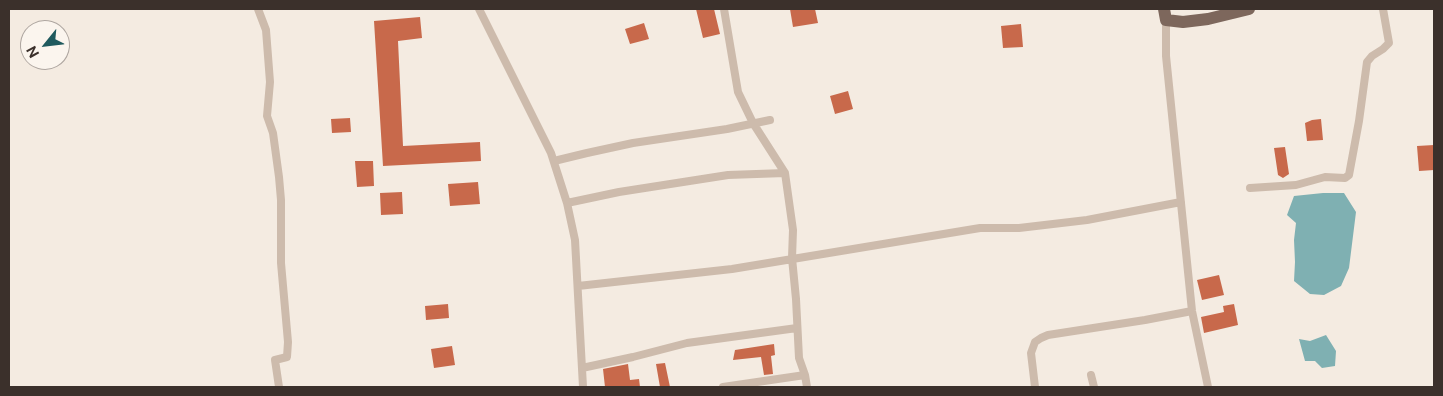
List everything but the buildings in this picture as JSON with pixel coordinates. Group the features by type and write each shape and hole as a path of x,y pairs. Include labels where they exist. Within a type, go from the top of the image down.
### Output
{"main road":[{"path":"1165,15 1182,22 1208,20 1249,9"}],"street":[{"path":"258,9 266,30 270,82 267,116 273,133 281,200 281,263 288,357 275,360 279,387"},
{"path":"479,9 526,100 554,161 567,203 575,240 583,387"},
{"path":"724,9 738,92 754,123 785,173 793,230 792,258 799,358 807,387"},
{"path":"1250,188 1296,185 1325,177 1345,178 1349,175 1368,62 1372,56 1390,44 1383,9"},
{"path":"1165,15 1166,56 1192,311 1208,387"},
{"path":"554,161 633,143 728,129 770,120"},
{"path":"567,203 619,192 728,175 785,173"},
{"path":"578,286 702,272 980,228 1019,228 1087,220 1181,202"},
{"path":"1035,387 1031,353 1035,342 1041,338 1048,335 1192,311"},
{"path":"582,368 687,343 798,328"},
{"path":"723,387 805,375"},
{"path":"1091,375 1094,387"}],"water":[{"path":"1344,193 1356,212 1349,268 1341,286 1324,295 1310,294 1294,281 1296,223 1287,215 1294,196"},
{"path":"1326,335 1336,351 1335,366 1322,368 1315,361 1305,361 1299,339 1310,341"}]}
